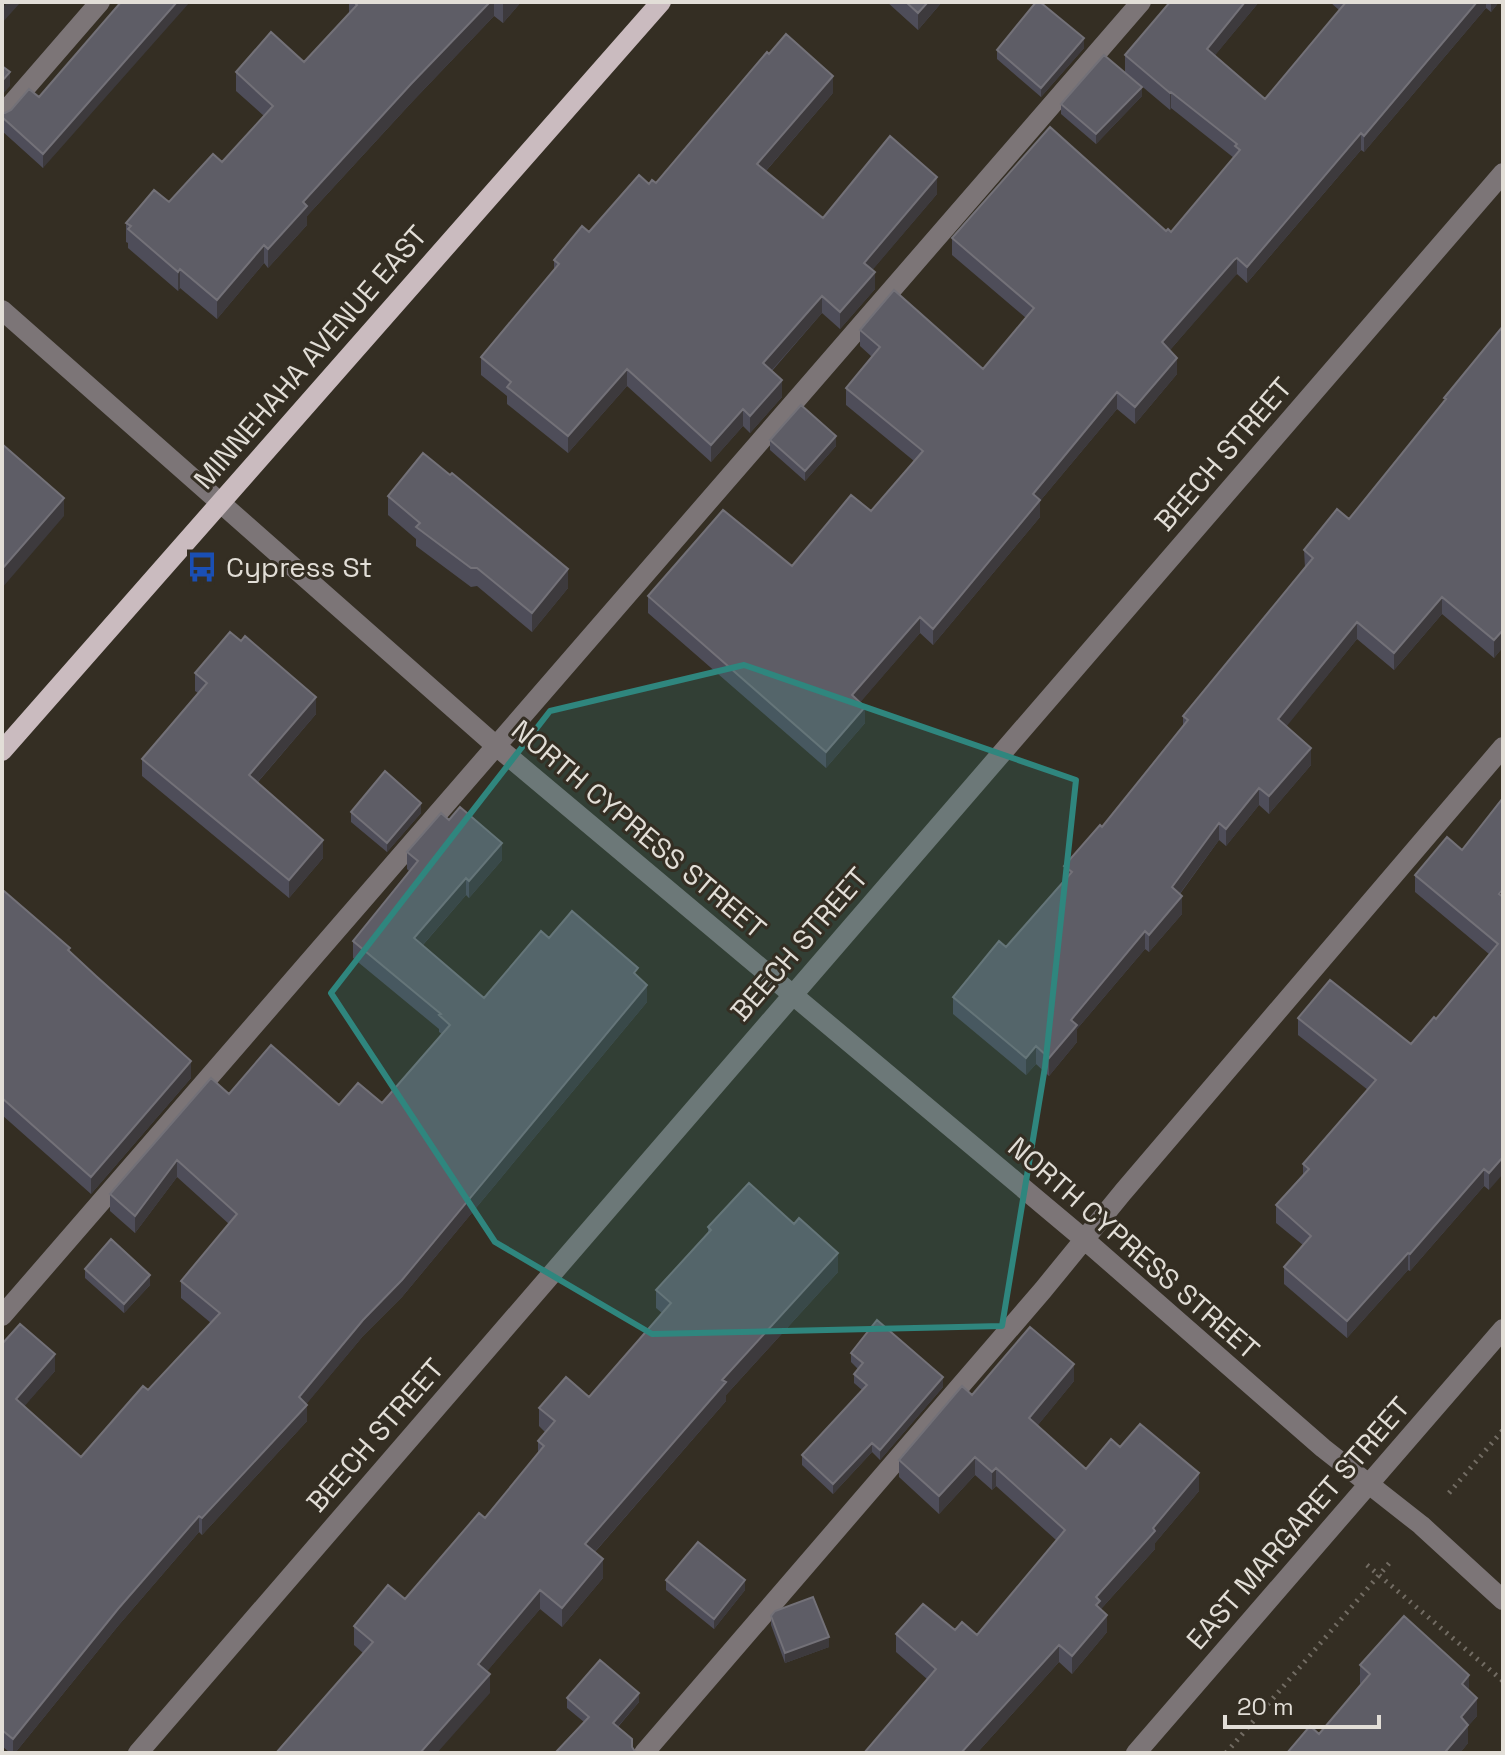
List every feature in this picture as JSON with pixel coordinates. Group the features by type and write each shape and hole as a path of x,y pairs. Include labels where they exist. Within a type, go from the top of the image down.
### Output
{"main road":[{"name":"MINNEHAHA AVENUE EAST","path":"2,751 661,2"}],"street":[{"path":"2,115 100,2"},
{"path":"2,1316 1141,2"},
{"name":"BEECH STREET","path":"138,1753 1503,173"},
{"name":"NORTH CYPRESS STREET","path":"2,310 495,745 1085,1240 1503,1600"},
{"path":"644,1753 1503,747"},
{"name":"EAST MARGARET STREET","path":"1136,1753 1503,1329"}],"path":[{"path":"1449,1493 1503,1430"},
{"path":"1226,1753 1392,1560"},
{"path":"1367,1565 1503,1681"}],"highlighted area":[{"path":"744,665 1076,780 1045,1067 1002,1326 652,1334 495,1242 331,993 550,711"}],"building":[{"path":"121,2 177,2 43,154 2,117 2,113 11,110 29,89 39,97"},
{"path":"354,2 490,2 303,202 307,206 268,249 264,245 217,300 180,269 178,272 128,229 131,226 126,223 154,190 169,202 213,154 222,162 273,106 236,72 271,32 304,62 357,5"},
{"path":"906,2 928,2 918,13"},
{"path":"1036,2 1084,38 1041,88 997,50"},
{"path":"1170,2 1245,2 1207,49 1265,99 1346,2 1477,2 1364,136 1361,133 1247,267 1237,258 1234,260 1162,342 1177,358 1135,407 1117,392 1033,494 1040,500 933,629 920,617 852,695 865,707 826,752 648,596 723,510 792,566 851,495 871,511 923,451 846,388 880,347 860,330 894,290 983,369 1034,308 952,238 1050,127 1166,231 1171,232 1240,150 1235,146 1237,144 1125,55"},
{"path":"786,34 833,76 757,164 823,218 890,136 937,177 864,263 875,272 840,312 822,296 763,363 782,380 750,416 743,409 711,445 627,369 568,436 507,387 511,382 481,357 559,264 554,260 582,226 589,232 639,175 649,184 652,180 656,183 767,52 769,54"},
{"path":"1104,55 1142,87 1096,134 1061,104"},
{"path":"2,66 10,72 2,81"},
{"path":"1503,326 1503,630 1494,640 1442,597 1394,653 1357,622 1278,719 1311,748 1269,796 1259,788 1226,829 1219,823 1172,887 1182,896 1149,935 1145,931 1071,1020 1077,1025 1049,1058 1036,1046 1026,1058 953,997 999,941 1006,947 1072,872 1064,866 1100,825 1102,827 1188,720 1183,716 1313,558 1304,550 1337,509 1349,519"},
{"path":"801,405 836,436 805,471 770,440"},
{"path":"2,444 64,498 2,569"},
{"path":"423,453 450,475 452,473 568,569 532,613 477,568 471,568 416,527 420,523 388,496"},
{"path":"230,632 241,641 245,636 316,697 249,775 323,840 289,880 142,759 207,683 195,673"},
{"path":"385,771 421,803 387,843 351,812"},
{"path":"1503,798 1503,889 1499,894 1503,897 1503,1157 1489,1173 1484,1169 1347,1321 1284,1267 1311,1236 1276,1205 1309,1169 1303,1164 1376,1080 1298,1018 1330,980 1411,1044 1434,1017 1436,1019 1498,944 1415,875 1447,837 1462,850"},
{"path":"460,807 502,843 469,881 466,878 414,938 484,998 541,931 549,938 572,911 638,968 634,973 647,985 402,1280 363,1320 299,1397 307,1405 202,1518 199,1516 118,1609 13,1739 2,1730 2,1344 20,1324 55,1354 16,1399 81,1457 143,1386 148,1390 220,1313 181,1281 237,1214 177,1160 135,1216 110,1194 211,1078 229,1094 271,1045 339,1105 358,1083 382,1103 450,1025 441,1014 353,941 418,861 407,852 441,813 449,820"},
{"path":"4,891 191,1061 91,1177 2,1098"},
{"path":"749,1183 794,1224 799,1218 838,1253 722,1380 726,1382 585,1544 603,1559 562,1608 540,1590 478,1664 490,1674 420,1753 276,1753 373,1642 354,1626 388,1585 405,1599 479,1513 485,1518 544,1446 538,1441 555,1421 539,1408 566,1377 589,1397 671,1303 656,1290"},
{"path":"111,1239 150,1275 124,1304 85,1269"},
{"path":"877,1320 943,1377 880,1450 872,1443 833,1484 802,1455 867,1385 854,1374 863,1363 851,1353"},
{"path":"1030,1327 1074,1364 1029,1418 1086,1469 1111,1439 1120,1447 1140,1424 1199,1473 1153,1528 1155,1531 1096,1597 1100,1601 1096,1605 1107,1615 1072,1656 1059,1645 961,1753 864,1753 936,1669 896,1634 923,1604 955,1630 962,1622 977,1635 1065,1530 996,1468 992,1472 975,1457 939,1496 899,1460 962,1386 972,1395"},
{"path":"698,1542 745,1580 714,1619 666,1580"},
{"path":"813,1597 829,1637 785,1653 771,1616 775,1611"},
{"path":"1404,1616 1469,1675 1462,1684 1477,1698 1461,1717 1468,1725 1446,1751 1448,1753 1287,1753 1310,1726 1319,1734 1370,1674 1360,1665"},
{"path":"600,1660 639,1693 613,1723 632,1739 636,1753 555,1753 589,1717 567,1698"}],"place":[{"name":"Cypress St","path":"202,567"}]}
